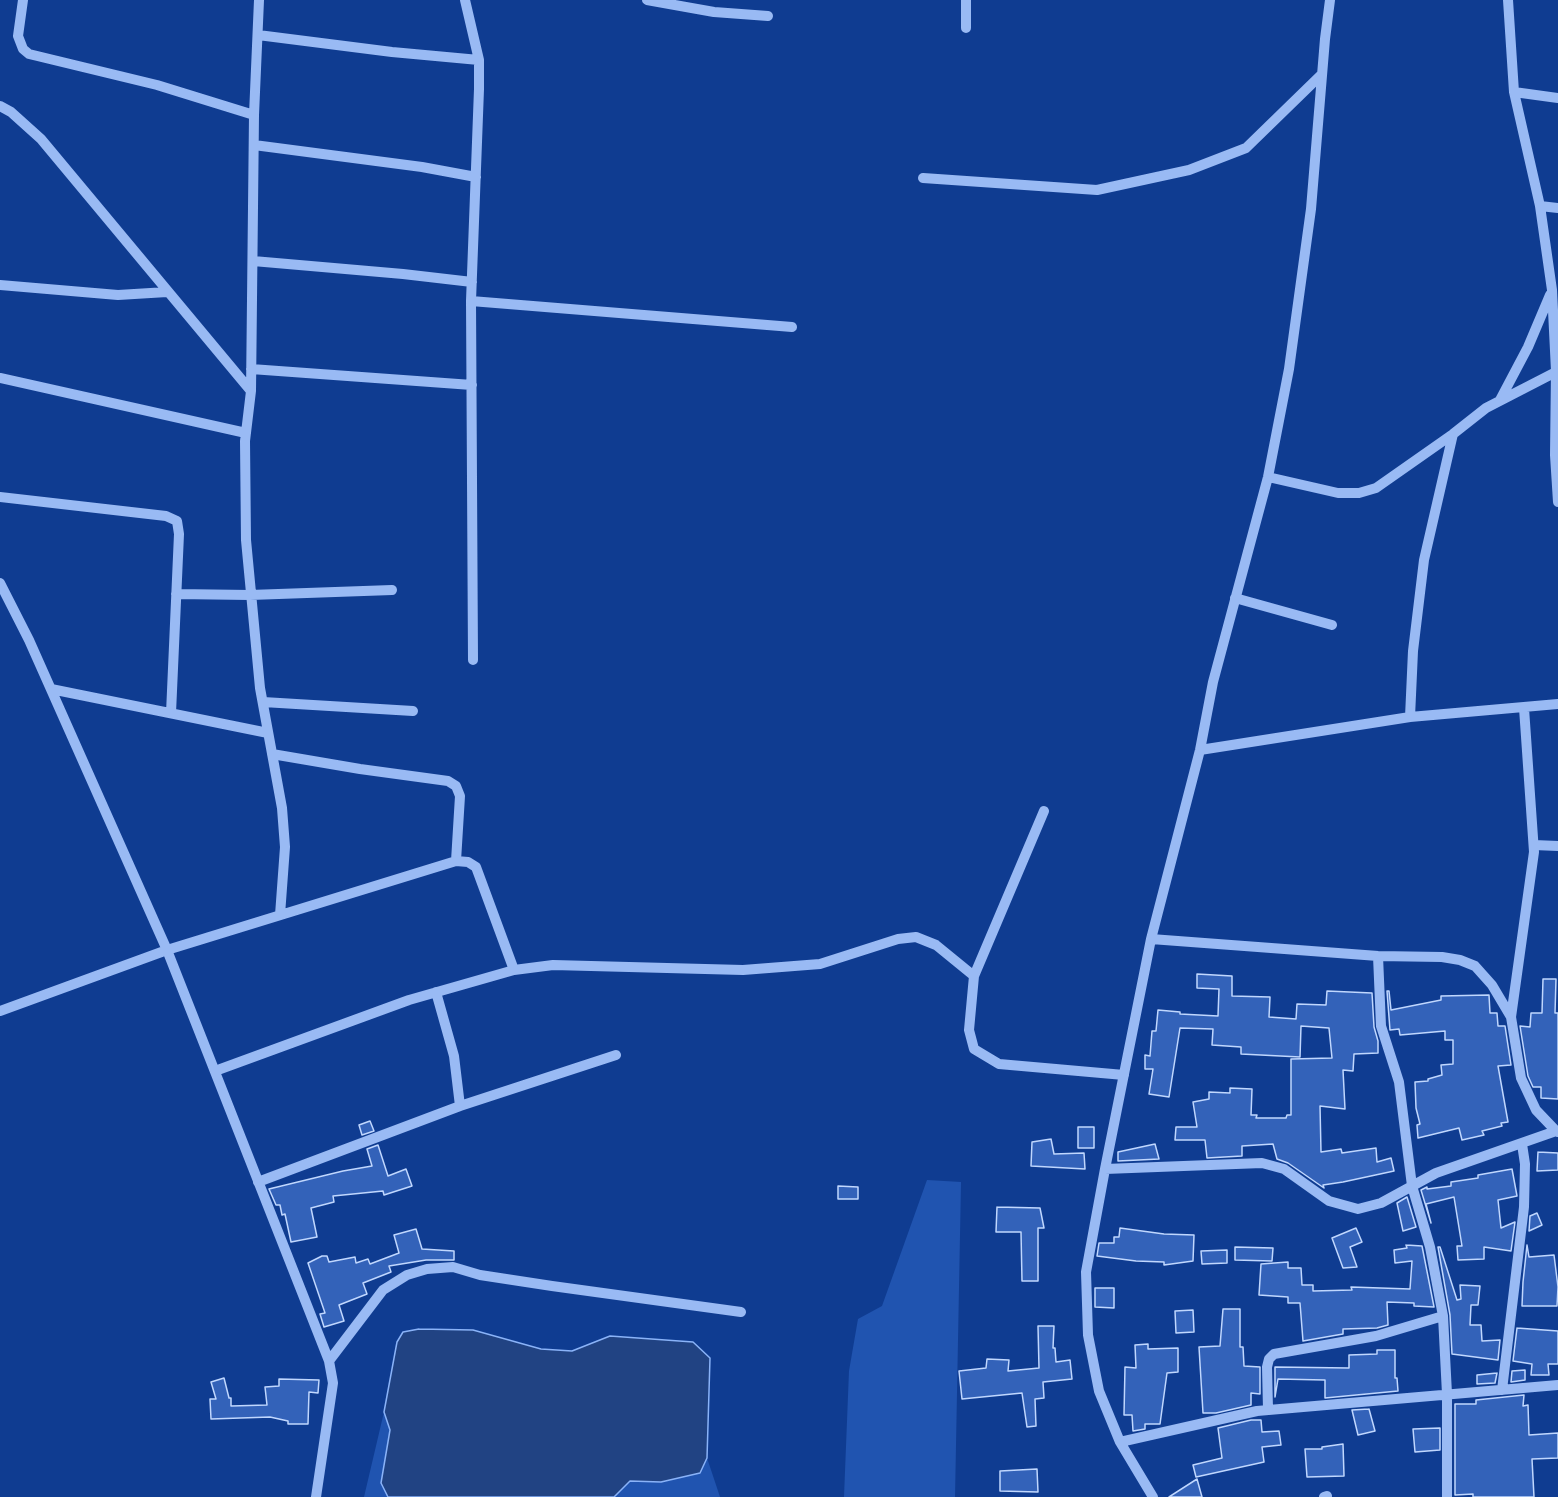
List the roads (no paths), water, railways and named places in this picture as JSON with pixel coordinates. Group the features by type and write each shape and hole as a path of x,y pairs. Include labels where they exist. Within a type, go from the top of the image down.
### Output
{"street":[{"path":"23,0 18,36 23,49 29,54 157,85 254,115"},
{"path":"259,0 254,115 252,369 246,432 246,540 263,702 282,808 284,837 280,915"},
{"path":"453,0 466,2 479,60 471,301 473,660"},
{"path":"647,0 714,12 768,16"},
{"path":"966,0 966,28"},
{"path":"1154,1497 1120,1442 1099,1391 1088,1335 1086,1272 1104,1168 1151,939 1200,750 1213,682 1268,477 1289,369 1311,209 1330,0"},
{"path":"1508,0 1514,92 1540,206 1552,290 1557,371 1558,502"},
{"path":"258,35 392,52 479,60"},
{"path":"923,178 1097,190 1189,170 1246,148 1322,74"},
{"path":"1514,92 1558,98"},
{"path":"0,106 11,112 41,139 251,391"},
{"path":"254,145 422,167 476,177"},
{"path":"1540,206 1558,208"},
{"path":"253,261 472,282"},
{"path":"0,285 118,295 168,292"},
{"path":"1500,400 1528,347 1552,290"},
{"path":"471,301 792,327"},
{"path":"252,369 472,385"},
{"path":"1268,477 1338,493 1359,493 1376,488 1454,434 1486,408 1557,371"},
{"path":"0,378 246,432"},
{"path":"1410,717 1413,651 1424,560 1454,434"},
{"path":"0,497 166,516 177,521 179,534 171,713"},
{"path":"0,583 29,640 167,950 329,1361 333,1383 316,1497"},
{"path":"177,594 250,595 392,590"},
{"path":"1235,598 1332,625"},
{"path":"51,689 268,733"},
{"path":"263,702 413,711"},
{"path":"1200,750 1410,717 1558,703"},
{"path":"1104,1168 1262,1163 1284,1169 1329,1201 1358,1209 1381,1203 1436,1173 1557,1132 1536,1110 1521,1078 1511,1017 1534,845 1524,708"},
{"path":"272,754 448,781 456,786 460,796 456,861"},
{"path":"1044,811 974,976 969,1030 974,1049 999,1064 1124,1075"},
{"path":"1534,845 1558,846"},
{"path":"0,1011 167,950 456,861 468,862 476,867 514,970"},
{"path":"215,1071 409,1000 514,970 553,965 743,970 820,964 898,939 916,937 936,945 974,976"},
{"path":"1151,939 1460,960 1476,966 1492,985 1511,1017"},
{"path":"1378,956 1381,1026 1399,1082 1412,1186 1430,1247 1443,1316 1447,1394 1447,1497"},
{"path":"436,992 454,1056 460,1106"},
{"path":"258,1182 460,1106 616,1055"},
{"path":"1502,1389 1524,1208 1525,1164 1522,1144"},
{"path":"329,1361 383,1290 407,1275 427,1269 453,1267 480,1275 511,1280 741,1312"},
{"path":"1268,1410 1267,1367 1269,1359 1274,1354 1376,1336 1443,1316"},
{"path":"1120,1442 1268,1410 1558,1385"}]}
